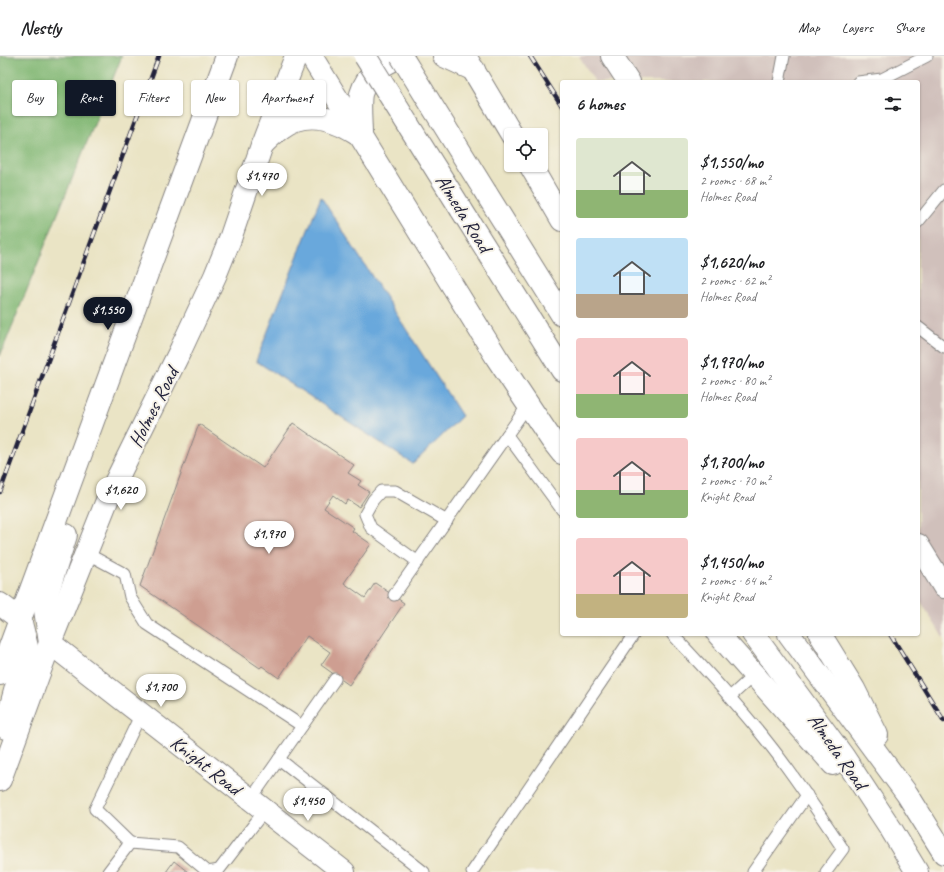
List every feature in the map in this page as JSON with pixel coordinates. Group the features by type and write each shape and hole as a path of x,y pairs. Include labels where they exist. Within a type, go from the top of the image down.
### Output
{"main road":[{"path":"0,674 227,56"},
{"name":"Holmes Road","path":"0,780 50,642 110,493 203,303 230,239 262,144 296,56"},
{"path":"311,56 494,352 528,405 560,450"},
{"name":"Almeda Road","path":"365,56 560,367"},
{"path":"361,135 361,95 368,78 376,70 388,62 402,56"},
{"name":"Almeda Road","path":"402,56 560,312"},
{"path":"444,56 469,63 508,128"},
{"path":"612,56 628,80"},
{"path":"262,144 282,127 304,118 332,120 361,135"},
{"path":"534,172 560,216"},
{"path":"50,642 44,603 70,525 61,509"},
{"path":"920,548 944,586"},
{"path":"0,604 20,619 27,647 6,724 8,758"},
{"path":"720,636 891,829"},
{"name":"Almeda Road","path":"754,636 843,756 891,829 917,872"},
{"name":"Almeda Road","path":"790,636 907,794 944,853"},
{"path":"821,636 854,689 907,794"},
{"name":"Knight Road","path":"50,642 344,872"}],"lane":[{"path":"779,80 784,56"},
{"path":"874,80 882,79 927,56"},
{"path":"920,220 944,190"},
{"path":"920,329 944,347"},
{"path":"394,595 528,405"},
{"path":"507,435 560,507"},
{"path":"418,562 371,528 365,514 373,500 381,491 395,491 447,521"},
{"path":"86,553 125,574 130,597 147,624 302,726"},
{"path":"472,872 633,636"},
{"path":"674,636 730,697 772,748 807,795 843,848 826,872"},
{"path":"730,697 754,675"},
{"path":"141,714 95,809 130,843 178,847 208,872 219,870 258,805 279,759 335,679"},
{"path":"279,759 424,872"},
{"path":"753,872 807,795"},
{"path":"108,872 130,843"}],"shaded area":[{"path":"579,56 944,56 944,639 920,600 920,80 594,80"}],"green space":[{"path":"0,56 122,56 112,80 65,80 65,116 98,116 0,356"}],"water":[{"path":"321,197 462,416 413,464 256,361"}],"building":[{"path":"293,423 354,465 348,473 361,481 358,485 369,492 359,507 348,500 345,504 333,495 324,508 354,528 352,531 371,544 344,583 365,598 375,583 404,603 349,685 321,665 330,652 307,636 279,678 262,666 260,668 140,586 199,424 263,468"},
{"path":"174,861 188,872 166,872"}],"railway":[{"path":"0,492 159,56"},
{"path":"530,56 560,103"},
{"path":"891,636 944,721"}]}
